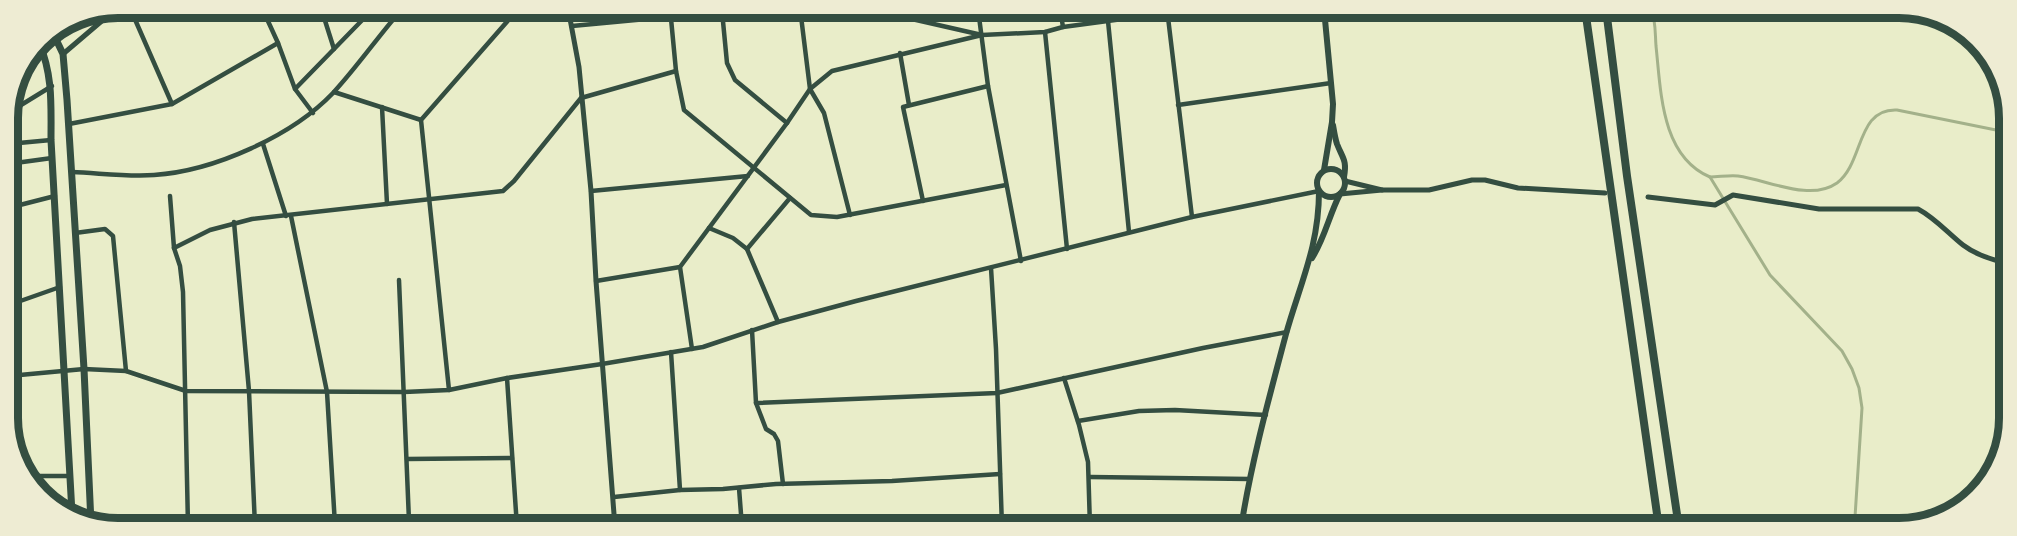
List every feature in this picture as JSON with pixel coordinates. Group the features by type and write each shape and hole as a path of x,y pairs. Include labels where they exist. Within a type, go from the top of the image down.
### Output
{"highway":[{"path":"1587,18 1658,518"},
{"path":"1607,18 1628,188 1678,518"}],"main road":[{"path":"1243,518 1250,479 1287,332 1310,261 1319,212 1317,182 1324,170 1333,104 1325,18"},
{"path":"56,40 63,54 69,124 91,514"},
{"path":"43,52 52,86 51,140 72,506"},
{"path":"1310,261 1343,190 1346,166 1337,144 1332,122"},
{"path":"1324,170 1334,169 1341,173 1344,179"},
{"path":"1319,191 1323,195 1332,197 1340,194"}],"street":[{"path":"134,18 172,104"},
{"path":"267,18 296,89 313,112"},
{"path":"324,18 334,49"},
{"path":"296,89 363,18"},
{"path":"72,172 146,175 182,171 221,160 263,144 313,112 334,92 395,18"},
{"path":"449,390 421,120 510,18"},
{"path":"570,18 579,67 591,191 615,518"},
{"path":"572,26 660,18"},
{"path":"671,18 676,71 684,110 811,215 837,218 1006,185"},
{"path":"723,18 727,63 735,80 787,123"},
{"path":"801,18 810,88 824,112 850,215"},
{"path":"907,18 982,35"},
{"path":"979,18 988,86 1021,261"},
{"path":"1062,18 1063,27"},
{"path":"596,281 680,267 787,123 810,88 832,71 982,35 1045,32 1063,27 1130,18"},
{"path":"1168,18 1192,217"},
{"path":"63,54 104,19"},
{"path":"1108,21 1129,232"},
{"path":"1045,32 1067,249"},
{"path":"69,124 172,104 278,43"},
{"path":"900,53 909,105"},
{"path":"174,248 210,230 234,222 329,209 503,191 514,181 581,98 676,71"},
{"path":"1178,105 1331,83"},
{"path":"19,106 52,86"},
{"path":"923,201 903,106 988,86"},
{"path":"334,92 421,120"},
{"path":"382,107 387,204"},
{"path":"18,143 51,140"},
{"path":"263,144 289,216 327,392 335,518"},
{"path":"18,163 52,158"},
{"path":"591,191 748,176"},
{"path":"1344,179 1382,190"},
{"path":"1340,194 1382,190 1420,191 1472,180 1485,180 1518,188 1605,193"},
{"path":"18,375 84,369 126,371 186,391 404,392 449,390 507,378 703,347 778,322 1129,232 1319,191"},
{"path":"1648,197 1715,205 1732,195 1819,209 1918,209 1931,216 1965,246 1999,261"},
{"path":"18,205 55,196"},
{"path":"170,196 174,248 180,266 183,292 188,518"},
{"path":"747,249 790,198"},
{"path":"234,222 249,391 255,518"},
{"path":"709,228 733,238 747,249 778,322"},
{"path":"75,233 105,229 113,236 126,371"},
{"path":"680,267 692,349"},
{"path":"991,268 1002,518"},
{"path":"399,280 407,459 413,518"},
{"path":"18,301 60,287"},
{"path":"752,330 756,403 766,429 774,434 778,441 783,484"},
{"path":"756,403 997,393 1287,332"},
{"path":"671,352 680,490"},
{"path":"500,518 517,517 507,378"},
{"path":"1064,378 1088,462 1090,518"},
{"path":"1078,422 1139,411 1163,410 1266,415"},
{"path":"407,459 512,458"},
{"path":"614,497 680,490 1000,474"},
{"path":"37,476 70,476"},
{"path":"1090,477 1250,479"},
{"path":"739,488 741,518"}],"waterway":[{"path":"1654,18 1662,102 1666,121 1682,154 1694,167 1710,177 1770,275 1842,351 1852,369 1859,388 1862,408 1855,518"},
{"path":"1710,177 1738,176 1802,190 1826,188 1837,183 1846,174 1867,127 1874,118 1884,112 1897,110 1999,131"}]}
